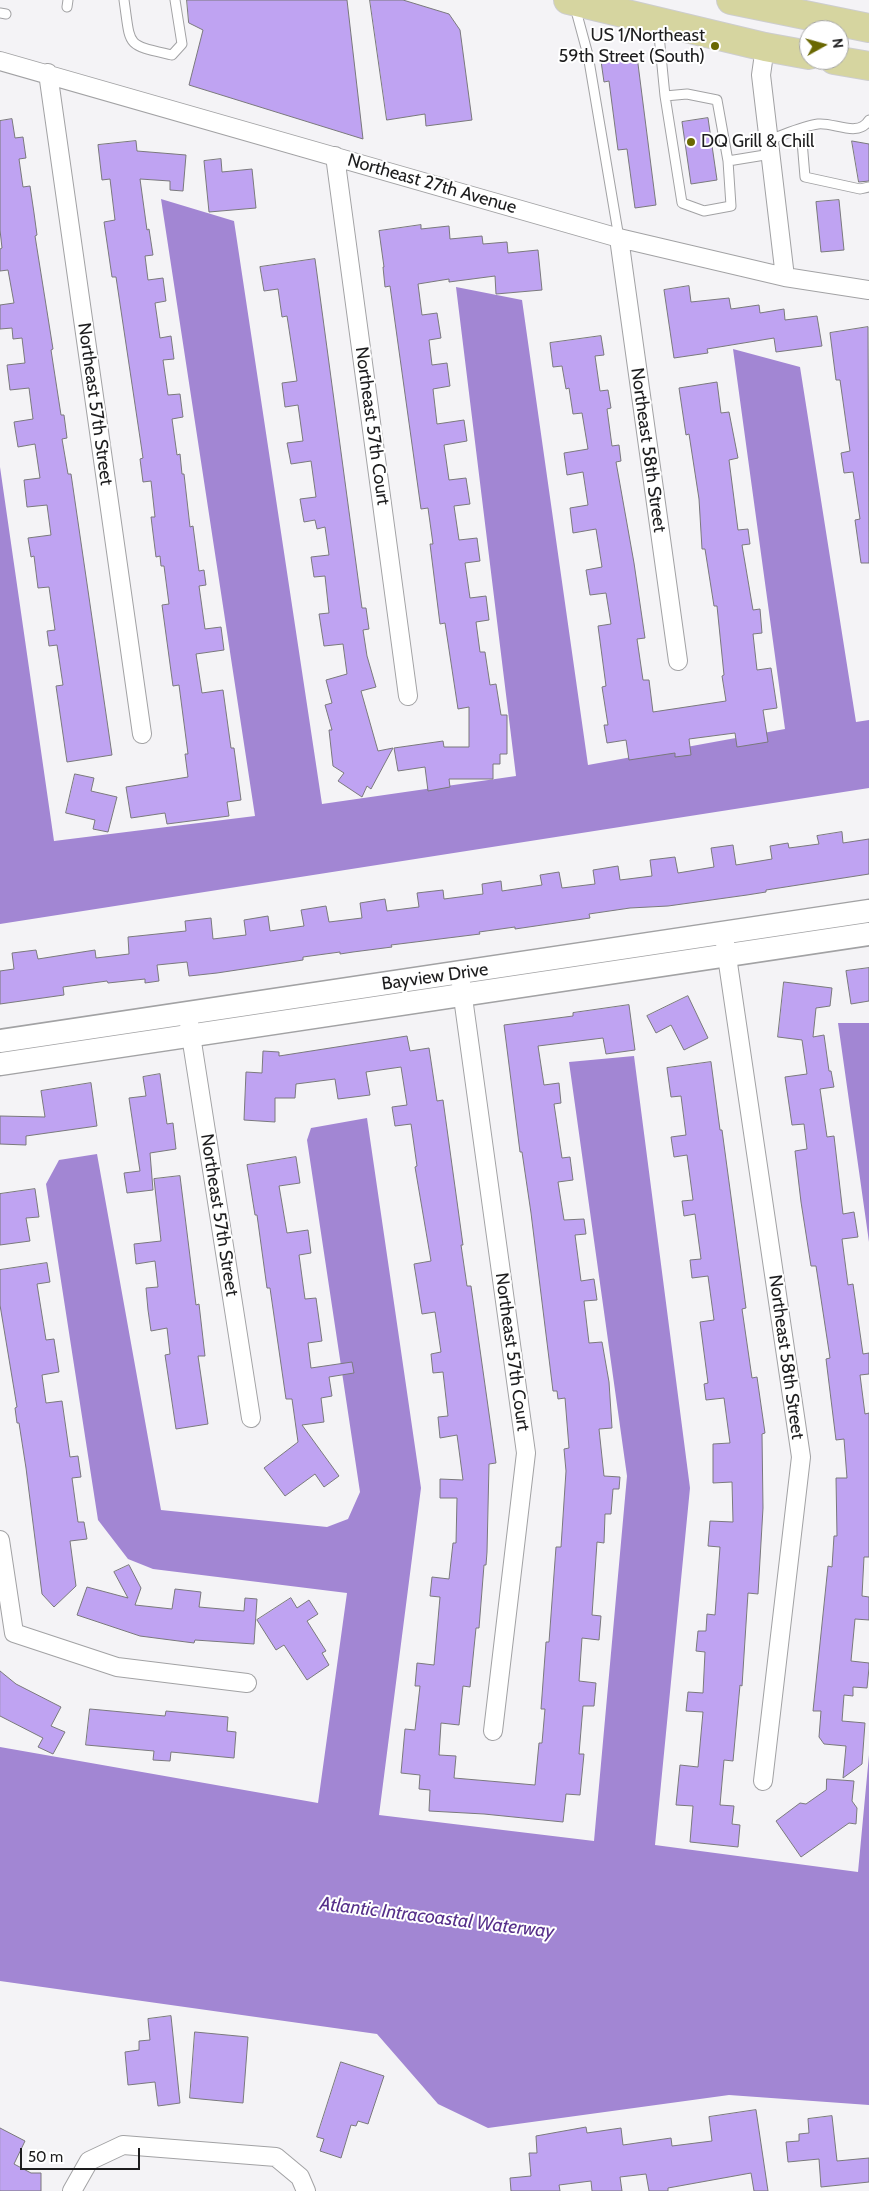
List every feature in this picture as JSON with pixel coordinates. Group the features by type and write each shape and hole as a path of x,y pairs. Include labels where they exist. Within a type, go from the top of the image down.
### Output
{"main road":[{"path":"600,8 636,0"},
{"path":"731,0 830,20"},
{"path":"571,1 765,47 799,53"},
{"path":"849,24 869,28"},
{"path":"765,47 775,36 799,27"},
{"path":"849,64 869,69"}],"street":[{"path":"765,47 761,75 786,277"},
{"name":"Northeast 27th Avenue","path":"0,61 48,73 619,238 786,277 869,290"},
{"name":"Northeast 57th Street","path":"48,73 142,734"},
{"name":"Northeast 57th Court","path":"335,156 408,696"},
{"name":"Northeast 58th Street","path":"619,238 678,661"},
{"path":"866,911 868,934"},
{"name":"Bayview Drive","path":"0,1041 866,911"},
{"name":"Northeast 58th Street","path":"724,933 801,1457 763,1781"},
{"name":"Bayview Drive","path":"0,1064 868,934"},
{"path":"607,951 610,973"},
{"name":"Northeast 57th Court","path":"460,973 526,1453 493,1731"},
{"path":"333,991 337,1014"},
{"name":"Northeast 57th Street","path":"188,1012 251,1418"},
{"path":"53,1032 56,1055"},
{"path":"0,1540 14,1633 117,1667 247,1682"},
{"path":"72,2191 89,2161 123,2145 276,2157 300,2177 306,2191"}],"lane":[{"path":"124,0 129,38 136,46 172,55 182,44 175,0"},
{"path":"571,1 588,55 619,238"},
{"path":"658,22 665,96 682,203 704,212 731,206 728,161 717,100 687,94 665,96"},
{"path":"728,161 770,147 801,129 818,124 851,129 859,128 869,120"},
{"path":"801,129 806,178 860,189 869,187"}],"water":[{"path":"161,199 234,221 322,804 516,776 456,287 522,300 588,765 785,729 733,349 800,367 856,722 869,720 869,788 0,924 0,467 54,841 255,816"},
{"path":"838,1023 869,1023 869,1242"},
{"name":"Atlantic Intracoastal Waterway","path":"634,1056 690,1488 655,1845 858,1872 869,1755 869,2105 729,2095 488,2128 438,2104 377,2034 0,1981 0,1747 318,1803 347,1593 153,1569 128,1559 98,1520 46,1184 59,1160 97,1154 161,1510 327,1527 348,1519 360,1492 307,1140 311,1128 367,1118 421,1488 379,1815 594,1841 627,1476 569,1062"}],"building":[{"path":"187,0 347,0 363,139 189,85 203,30 189,23"},
{"path":"370,0 403,0 449,14 460,30 472,120 426,126 425,114 387,120"},
{"path":"637,56 656,205 635,208 627,149 618,150 609,81 604,82 601,61"},
{"path":"708,118 717,180 691,184 682,122"},
{"path":"12,119 15,138 23,137 26,158 19,159 23,187 30,186 37,235 35,236 53,349 51,350 61,415 64,415 67,438 62,439 68,474 71,474 112,755 67,762 56,686 63,685 57,645 49,646 47,631 55,630 49,587 38,588 34,556 31,557 28,538 51,535 47,505 27,507 24,480 40,478 35,444 18,447 14,422 33,419 29,388 10,390 7,365 25,363 22,338 13,339 12,328 0,329 0,305 14,303 8,270 0,271 0,249 2,248 0,230 0,121"},
{"path":"136,141 137,151 186,155 183,191 170,190 170,181 140,179 147,230 149,229 153,255 145,256 148,280 163,278 166,301 155,303 160,338 171,336 174,359 163,360 168,395 180,394 183,417 172,419 177,455 180,454 182,474 184,474 190,527 193,526 199,571 204,570 206,585 199,586 205,629 221,627 224,650 196,654 202,693 223,690 241,800 227,802 229,816 167,824 165,813 131,818 126,787 188,777 185,754 188,754 179,685 173,686 162,605 169,604 164,566 161,566 160,556 156,557 151,517 155,517 151,481 143,482 140,459 143,458 116,277 112,277 104,222 115,220 110,179 102,180 98,145"},
{"path":"852,141 869,144 869,181 859,182"},
{"path":"221,159 222,172 252,169 256,208 209,212 204,161"},
{"path":"839,200 844,250 821,252 816,202"},
{"path":"421,225 421,229 449,226 450,239 482,236 483,244 507,242 508,253 538,250 542,290 496,294 495,276 449,282 449,279 418,284 422,315 437,313 441,338 429,340 432,365 447,363 450,386 433,389 437,424 464,420 467,441 444,445 449,480 466,478 470,504 454,506 459,540 477,538 480,561 465,563 470,598 486,596 489,620 476,622 480,652 485,652 490,685 496,684 501,715 507,715 507,754 500,754 500,764 493,764 493,779 449,779 450,787 428,791 425,767 398,771 394,748 443,741 444,747 469,747 469,707 458,709 445,623 440,624 430,544 433,544 428,508 421,509 390,286 385,287 379,231"},
{"path":"315,259 362,608 366,608 369,629 363,630 367,656 376,687 361,691 378,751 393,748 371,789 367,786 362,797 338,781 344,773 333,766 329,730 332,730 325,705 332,703 326,680 347,674 343,644 324,646 319,614 329,613 325,576 314,577 311,557 329,555 325,527 317,529 315,520 304,522 300,499 316,497 311,461 291,464 287,443 303,441 298,405 285,407 282,383 297,381 287,316 282,317 278,289 264,291 260,267"},
{"path":"689,286 691,302 729,298 731,309 759,305 760,313 784,309 785,320 817,316 822,346 776,352 774,338 707,349 708,353 674,358 664,290"},
{"path":"868,327 869,563 861,563 855,520 860,519 853,472 844,473 841,453 850,451 840,380 836,380 830,333"},
{"path":"601,336 604,355 595,356 600,391 608,390 611,408 607,409 612,446 619,445 621,461 616,462 645,638 637,639 643,680 649,680 653,712 726,701 722,676 724,675 717,606 714,606 705,549 702,549 699,499 689,434 686,435 679,388 717,382 721,413 729,412 738,458 729,460 738,530 748,529 750,544 742,545 753,610 760,609 762,633 753,634 757,670 771,668 777,708 763,710 768,742 737,747 735,733 689,739 691,755 675,757 675,753 629,760 626,740 607,743 604,725 608,725 602,687 606,686 598,626 611,624 606,593 590,595 586,570 602,567 596,529 573,533 570,508 588,505 583,472 567,475 564,453 588,449 582,413 573,414 569,388 566,389 562,366 553,367 550,343"},
{"path":"75,774 94,778 91,791 117,797 108,832 93,829 95,820 66,813"},
{"path":"842,832 843,843 869,839 869,874 766,890 766,892 747,895 668,906 630,908 589,914 590,918 391,945 392,947 303,957 303,960 217,973 189,976 187,962 157,965 159,981 145,983 145,979 108,983 107,981 63,987 64,995 0,1004 0,971 14,969 12,953 36,950 38,959 95,950 96,958 129,954 128,937 186,931 185,921 211,918 213,939 246,935 244,920 268,916 270,931 304,926 301,910 326,906 329,922 362,918 360,903 385,899 387,911 419,907 417,893 443,890 444,899 483,894 482,884 501,881 502,891 542,885 540,875 559,872 562,888 595,884 593,870 618,866 620,880 652,876 650,860 675,857 678,873 714,867 711,848 733,845 736,865 772,859 770,846 788,843 789,848 819,844 817,836"},
{"path":"869,968 869,1001 851,1004 846,971"},
{"path":"784,982 832,988 830,1006 816,1008 813,1037 824,1035 829,1071 831,1071 834,1087 820,1089 827,1137 834,1136 843,1214 854,1212 858,1237 842,1239 848,1285 853,1284 863,1354 869,1353 869,1374 860,1375 865,1414 869,1413 869,1557 864,1557 862,1596 869,1597 869,1620 855,1619 851,1661 869,1663 869,1668 867,1688 853,1687 853,1696 844,1695 842,1721 865,1723 862,1764 843,1778 846,1746 824,1744 819,1737 821,1711 813,1711 828,1566 832,1567 834,1536 837,1536 836,1478 847,1478 844,1439 836,1440 826,1359 830,1358 816,1266 811,1266 801,1202 795,1151 807,1149 804,1124 792,1125 785,1077 807,1074 802,1040 778,1037"},
{"path":"688,996 708,1038 684,1050 671,1025 656,1033 647,1016"},
{"path":"629,1005 635,1050 606,1054 603,1038 538,1046 544,1085 559,1083 561,1103 554,1104 562,1158 570,1157 573,1180 558,1182 564,1220 584,1219 586,1234 575,1235 581,1281 594,1279 597,1300 584,1301 589,1343 602,1342 609,1382 612,1428 599,1429 604,1476 620,1477 619,1489 613,1489 611,1514 605,1514 604,1543 597,1542 592,1615 601,1616 599,1640 582,1638 579,1681 596,1683 594,1706 583,1706 579,1754 584,1754 580,1795 566,1794 563,1822 484,1814 429,1811 430,1790 419,1789 420,1775 401,1773 405,1729 415,1730 420,1686 415,1686 417,1663 434,1665 440,1597 430,1596 432,1577 449,1579 453,1543 456,1543 457,1498 440,1498 440,1479 463,1480 457,1435 440,1438 438,1417 448,1416 443,1372 433,1373 431,1354 441,1352 435,1312 422,1314 414,1264 431,1261 415,1167 417,1166 411,1124 395,1126 392,1107 407,1105 401,1067 366,1072 370,1095 338,1099 335,1079 296,1084 295,1098 275,1098 275,1122 244,1120 246,1072 262,1073 263,1051 279,1052 279,1056 407,1036 410,1051 429,1048 437,1101 443,1100 463,1245 461,1245 467,1286 471,1286 496,1463 489,1464 486,1565 484,1565 479,1628 476,1628 470,1687 463,1686 459,1725 441,1723 439,1755 456,1756 454,1778 535,1785 539,1743 542,1743 545,1709 541,1709 546,1642 549,1642 556,1547 561,1547 566,1471 564,1449 569,1448 565,1398 558,1399 557,1391 553,1391 531,1213 522,1152 520,1152 504,1025 573,1016 573,1013"},
{"path":"711,1062 746,1308 742,1309 752,1378 757,1377 765,1433 762,1434 763,1508 758,1594 748,1593 742,1686 740,1685 733,1761 724,1760 720,1805 734,1806 732,1824 740,1825 738,1847 690,1842 693,1806 676,1805 680,1765 698,1767 703,1712 686,1711 688,1692 703,1693 705,1652 696,1651 698,1631 706,1631 707,1614 715,1615 720,1547 708,1546 710,1521 733,1522 732,1482 713,1483 713,1444 730,1443 724,1398 706,1400 704,1384 708,1383 700,1322 714,1320 708,1276 692,1278 690,1260 701,1259 695,1214 684,1216 682,1201 693,1200 687,1155 674,1157 671,1137 686,1135 681,1096 671,1097 667,1068"},
{"path":"160,1074 167,1124 173,1123 176,1149 150,1153 153,1190 127,1193 124,1173 140,1171 129,1098 146,1096 143,1077"},
{"path":"91,1083 97,1126 26,1136 26,1145 0,1144 0,1116 45,1117 41,1091"},
{"path":"296,1157 300,1183 279,1186 287,1233 308,1230 311,1253 299,1255 305,1299 316,1298 322,1341 308,1343 311,1368 352,1362 354,1373 329,1377 332,1396 321,1398 324,1422 302,1425 339,1476 324,1487 315,1474 285,1496 264,1468 298,1442 292,1399 286,1399 270,1288 267,1288 257,1215 255,1215 247,1165"},
{"path":"180,1176 196,1305 199,1304 205,1356 198,1356 208,1424 176,1429 165,1355 170,1354 167,1328 151,1331 148,1310 146,1288 158,1287 155,1261 136,1264 134,1244 161,1241 154,1179"},
{"path":"35,1189 39,1217 26,1218 30,1241 0,1245 0,1194"},
{"path":"47,1263 50,1282 37,1284 46,1340 54,1339 59,1372 42,1375 46,1403 62,1401 70,1457 78,1456 81,1477 72,1478 78,1522 84,1522 87,1539 70,1541 76,1586 54,1607 42,1594 26,1468 19,1423 17,1423 15,1408 17,1407 0,1305 0,1270"},
{"path":"129,1565 141,1588 135,1605 172,1609 175,1589 201,1592 199,1607 244,1611 245,1598 257,1599 254,1644 195,1640 194,1643 140,1636 77,1615 87,1587 128,1598 114,1572"},
{"path":"291,1598 297,1608 309,1600 318,1614 307,1621 326,1651 322,1653 329,1665 307,1680 284,1645 276,1650 257,1620"},
{"path":"0,1671 16,1684 61,1707 51,1726 65,1732 53,1754 38,1747 43,1738 0,1716"},
{"path":"90,1709 165,1716 166,1711 228,1717 227,1731 236,1732 234,1758 171,1752 170,1761 153,1760 154,1751 86,1745"},
{"path":"827,1779 854,1781 852,1801 857,1808 856,1824 849,1823 801,1857 776,1821 800,1803 806,1804 826,1790"},
{"path":"171,2016 180,2103 158,2106 155,2082 128,2085 125,2052 139,2050 139,2041 150,2040 148,2019"},
{"path":"195,2032 248,2037 243,2103 190,2098"},
{"path":"341,2062 384,2076 368,2124 358,2121 356,2126 351,2125 341,2158 320,2151 324,2139 317,2137"},
{"path":"756,2110 768,2191 754,2191 751,2173 668,2188 668,2191 649,2191 646,2174 620,2177 622,2191 592,2191 591,2181 559,2185 560,2191 511,2191 510,2178 531,2176 529,2153 537,2153 536,2136 586,2127 587,2133 621,2128 623,2145 671,2138 672,2146 712,2141 709,2117"},
{"path":"832,2116 837,2161 869,2158 869,2182 821,2187 819,2159 788,2162 786,2142 799,2141 799,2134 809,2133 808,2119"},
{"path":"0,2128 25,2141 14,2164 31,2173 41,2173 41,2191 0,2191"}],"place":[{"name":"US 1/Northeast 59th Street (South)","path":"715,46"},
{"name":"DQ Grill & Chill","path":"691,142"}]}
